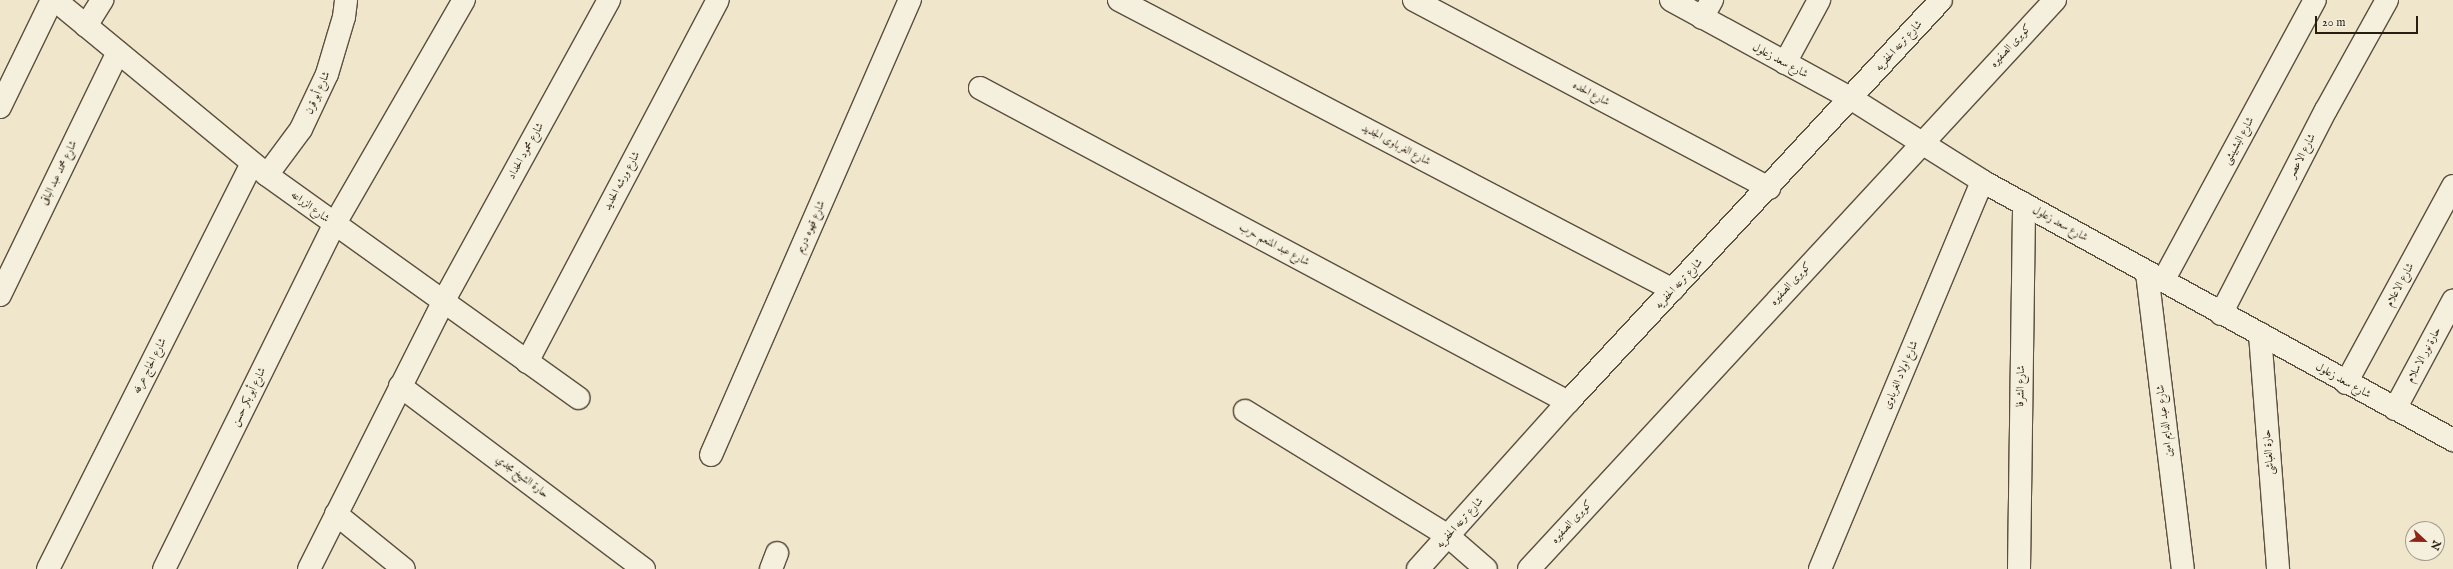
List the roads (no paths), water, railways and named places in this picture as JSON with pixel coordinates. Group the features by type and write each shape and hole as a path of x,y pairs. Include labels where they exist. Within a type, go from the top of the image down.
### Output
{"street":[{"name":"شارع الزراعه","path":"54,0 260,169 334,225 578,398"},
{"path":"0,107 54,0"},
{"path":"86,26 102,0"},
{"name":"شارع أبو قرن","path":"260,169 301,129 327,74 344,17 346,0"},
{"name":"شارع أبو بكر حسن","path":"164,569 334,225 464,0"},
{"name":"شارع محمود الحداد","path":"309,569 443,302 609,0"},
{"name":"شارع ورشه الحديد","path":"527,362 718,0"},
{"name":"شارع قهوه دريم","path":"711,454 910,0"},
{"name":"شارع الغرباوى الجديد","path":"1119,0 1673,290"},
{"name":"شارع الحده","path":"1414,0 1769,188"},
{"name":"شارع سعد زعلول","path":"1671,0 1707,9 1785,64 1852,99 1982,181 2346,383 2453,440"},
{"path":"1785,64 1819,0"},
{"name":"شارع ترعه الحفريه","path":"1418,569 1568,402 1852,99 1941,0"},
{"name":"كوبرى الصفيره","path":"1529,569 1920,143 2055,0"},
{"name":"شارع البشبيشى","path":"2155,277 2315,0"},
{"name":"شارع الاعصر","path":"2221,314 2326,110 2387,0"},
{"name":"شارع محمد عبد الباقى","path":"0,295 118,52"},
{"name":"شارع عبد المنعم حرب","path":"980,88 1568,402"},
{"name":"شارع الحاج عرفه","path":"48,569 260,169"},
{"name":"شارع اولاد الغرباوى","path":"1820,569 1982,181"},
{"name":"شارع الاعلام","path":"2346,383 2453,186"},
{"name":"شارع الشرفا","path":"2019,569 2024,204"},
{"name":"شارع عبد الدايم امين","path":"2155,277 2183,569"},
{"name":"حارة نور الاسلام","path":"2394,409 2453,301"},
{"name":"حارة الغباشى","path":"2260,334 2278,569"},
{"name":"حارة الشيخ مجدي","path":"400,386 644,569"},
{"path":"1245,411 1448,536 1486,569"},
{"path":"336,514 404,569"}]}
